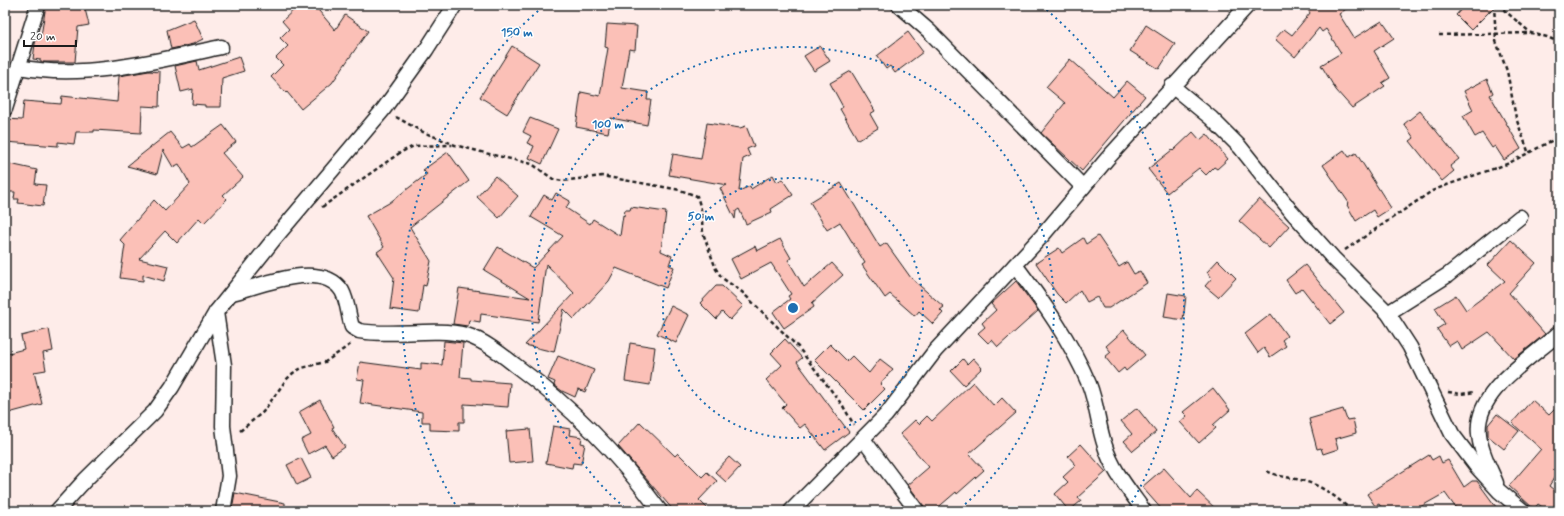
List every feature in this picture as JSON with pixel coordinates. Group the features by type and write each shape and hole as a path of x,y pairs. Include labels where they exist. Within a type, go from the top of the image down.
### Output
{"street":[{"path":"5,109 38,5"},
{"path":"57,511 86,479 155,411 172,387 216,312 275,238 383,110 426,50 455,5"},
{"path":"899,5 929,31 1083,188"},
{"path":"791,511 891,410 935,351 1015,265 1172,86 1248,5"},
{"path":"19,67 40,71 76,71 146,62 221,47"},
{"path":"1172,86 1210,118 1240,147 1291,212 1333,258 1388,314 1410,347 1428,388 1452,434 1477,467 1499,491 1523,511"},
{"path":"1388,314 1448,275 1520,217"},
{"path":"1015,265 1048,309 1071,349 1088,384 1105,447 1114,465 1144,511"},
{"path":"232,293 300,276 316,276 328,279 342,292 352,327 365,332 446,333 466,335 481,342 540,383 578,417 627,467 660,511"},
{"path":"216,312 224,365 222,407 229,476 223,511"},
{"path":"1499,491 1479,435 1478,423 1481,410 1490,394 1506,378 1559,333"},
{"path":"863,439 917,511"}],"path":[{"path":"1494,5 1495,33 1506,71 1516,118 1529,154"},
{"path":"1498,5 1531,33"},
{"path":"1439,35 1531,33 1559,42"},
{"path":"383,110 423,132 455,145 485,154 523,160 532,164 552,179 562,181 602,176 680,190 697,196 702,208 703,233 716,269 722,278 742,292 798,347 843,406 863,439"},
{"path":"1333,258 1432,192 1447,185 1502,166 1529,154 1559,137"},
{"path":"320,209 401,152 414,146 455,145"},
{"path":"225,442 263,412 286,380 293,373 302,368 324,362 365,332"},
{"path":"1428,388 1461,394 1469,394 1479,389"},
{"path":"1267,471 1278,477 1307,482 1322,489 1352,511"}],"building":[{"path":"46,5 84,5 89,25 78,27 75,62 41,62 41,60 33,59 37,35 41,36"},
{"path":"299,5 314,5 335,30 345,15 368,31 332,83 301,109 287,92 286,93 271,77 283,65 276,58 288,46 280,38 289,29 282,21"},
{"path":"1305,5 1352,5 1339,14 1354,38 1382,21 1394,38 1374,51 1390,78 1382,83 1385,86 1352,108 1336,90 1321,65 1341,53 1326,29 1322,32 1319,28 1295,57 1275,39 1284,29 1292,35 1310,13"},
{"path":"1465,5 1496,5 1471,30 1456,15"},
{"path":"194,19 203,39 193,44 171,49 167,30"},
{"path":"607,24 637,26 635,50 629,49 622,88 648,92 647,100 651,100 647,125 611,118 608,133 576,127 581,92 600,96 608,48 605,47"},
{"path":"1146,25 1175,44 1159,69 1130,51"},
{"path":"908,32 923,52 895,73 890,66 886,69 877,56"},
{"path":"512,46 539,63 507,114 480,97"},
{"path":"820,46 830,61 814,71 804,56"},
{"path":"239,57 244,71 222,78 221,107 205,107 205,105 192,104 193,89 181,92 175,66 197,61 199,70"},
{"path":"1070,59 1113,97 1127,81 1145,96 1082,171 1041,133 1065,103 1046,87"},
{"path":"149,71 160,72 159,107 142,106 141,133 94,130 94,132 76,132 74,144 58,142 58,146 5,142 6,119 22,120 24,101 61,104 62,96 117,102 119,76"},
{"path":"851,71 875,111 870,114 878,128 858,140 840,109 843,107 830,83"},
{"path":"1487,79 1493,93 1490,95 1521,149 1504,160 1495,146 1492,148 1482,133 1475,137 1463,116 1473,110 1464,91"},
{"path":"1420,111 1459,159 1450,166 1454,171 1442,181 1410,141 1414,138 1404,124"},
{"path":"530,118 558,129 542,164 529,158 534,146 527,143 531,136 523,132"},
{"path":"707,123 740,128 746,126 754,146 747,149 750,156 743,159 739,191 750,186 751,189 773,175 777,182 782,179 793,195 771,209 772,212 746,224 739,209 736,211 735,219 720,188 727,185 669,175 673,154 701,159"},
{"path":"223,125 236,142 222,153 243,177 223,195 227,199 204,223 199,218 177,243 165,231 139,259 168,266 164,281 143,275 143,281 120,278 125,245 120,240 154,200 165,211 190,184 179,164 173,167 163,150 157,174 127,166 170,132 183,148 190,144 192,147"},
{"path":"1193,132 1200,140 1207,134 1228,159 1217,169 1214,167 1206,175 1199,168 1167,193 1148,169 1172,150 1173,151"},
{"path":"1344,150 1349,157 1356,153 1391,208 1377,217 1373,210 1356,221 1347,205 1349,203 1323,165"},
{"path":"448,152 469,181 410,227 431,261 426,286 423,285 419,313 390,309 394,278 377,252 384,247 366,216 389,203 427,174 423,170"},
{"path":"5,163 37,170 35,184 46,185 43,206 18,203 19,199 14,199 15,192 5,192"},
{"path":"495,176 518,196 499,218 477,197"},
{"path":"841,183 880,247 886,243 911,278 944,307 940,310 943,313 933,324 919,311 915,316 890,294 885,298 862,265 865,263 840,222 827,230 810,202"},
{"path":"556,193 570,201 566,208 590,224 593,219 620,236 625,210 630,210 631,207 666,212 661,251 672,256 669,265 674,267 666,288 616,268 609,281 574,319 564,309 554,352 525,345 574,293 546,264 538,322 481,314 480,322 469,320 468,326 453,324 459,288 530,298 484,270 498,247 533,268 563,236 531,217 544,195 552,200"},
{"path":"1259,199 1289,226 1269,248 1239,221"},
{"path":"1098,236 1119,267 1127,262 1134,274 1140,271 1147,283 1109,308 1103,308 1097,297 1087,302 1080,290 1066,303 1057,294 1036,263 1059,248 1062,253 1083,238 1086,244"},
{"path":"780,239 791,258 788,260 804,287 832,263 843,275 812,303 814,307 784,328 773,312 790,299 788,296 791,294 771,263 741,279 731,259 755,246 757,251"},
{"path":"1511,240 1536,263 1509,293 1545,334 1514,359 1489,332 1462,350 1457,341 1449,346 1437,329 1445,324 1435,308 1456,295 1466,310 1505,281 1488,265"},
{"path":"1218,260 1236,278 1218,297 1205,286 1212,278 1207,272"},
{"path":"1305,265 1344,313 1330,324 1302,288 1295,293 1286,280"},
{"path":"1016,281 1038,311 998,347 992,340 988,343 978,333 985,327 982,323 996,310 991,304"},
{"path":"716,286 722,286 743,306 730,320 722,312 716,319 700,303"},
{"path":"1168,293 1186,296 1183,320 1164,317"},
{"path":"671,306 689,315 676,343 657,334"},
{"path":"1271,314 1287,336 1282,340 1286,346 1270,357 1264,348 1258,353 1245,334"},
{"path":"49,329 53,351 43,353 46,370 34,372 42,404 5,414 5,354 24,349 21,336"},
{"path":"1124,330 1145,355 1126,371 1124,368 1118,373 1105,357 1111,352 1106,346"},
{"path":"785,339 802,358 797,362 849,432 825,450 805,424 800,428 782,408 786,404 766,380 782,365 771,353"},
{"path":"444,341 463,343 460,377 471,378 471,380 510,383 508,407 464,404 464,422 459,422 459,431 430,430 430,422 422,422 422,412 360,403 364,380 357,379 360,362 421,370 421,363 442,365"},
{"path":"630,343 655,347 650,385 625,381"},
{"path":"830,344 847,361 852,356 869,373 880,359 893,369 880,384 885,389 864,410 814,360"},
{"path":"558,356 594,370 585,392 578,389 575,397 562,391 554,385 555,382 548,379"},
{"path":"973,358 982,368 964,385 951,371 963,359 967,364"},
{"path":"973,382 994,406 1002,398 1016,413 969,454 984,470 957,494 956,492 934,511 925,511 924,506 908,485 929,467 900,434 915,420 919,424 927,416 932,421"},
{"path":"1213,388 1230,410 1213,425 1216,428 1199,443 1180,422 1187,416 1183,412"},
{"path":"320,400 334,427 332,428 345,447 332,456 325,445 308,454 301,440 311,435 299,412"},
{"path":"1532,400 1549,415 1559,405 1559,470 1549,486 1559,494 1559,505 1554,511 1548,511 1538,504 1534,509 1509,486 1541,449 1512,423"},
{"path":"1137,408 1156,432 1133,451 1124,441 1132,434 1121,421"},
{"path":"1343,409 1347,420 1353,419 1356,433 1335,439 1338,449 1323,454 1321,448 1317,449 1309,419"},
{"path":"1497,414 1519,431 1504,449 1488,436 1488,425"},
{"path":"640,422 675,456 678,453 702,477 707,472 717,481 699,500 710,511 674,511 618,446"},
{"path":"553,426 570,429 569,435 582,437 581,443 585,444 581,464 573,463 572,468 546,463"},
{"path":"530,429 533,461 509,463 506,431"},
{"path":"1081,444 1106,472 1078,497 1081,501 1069,511 1055,494 1068,482 1063,477 1076,465 1068,456"},
{"path":"1429,455 1432,460 1439,456 1442,463 1448,460 1464,487 1472,481 1477,481 1499,511 1458,511 1445,493 1413,511 1384,511 1379,504 1375,506 1367,494"},
{"path":"729,457 740,467 726,482 715,472"},
{"path":"301,458 311,478 297,485 287,465"},
{"path":"1164,468 1191,498 1197,491 1218,511 1163,511 1142,487"},
{"path":"235,493 285,503 285,511 232,509"}]}
